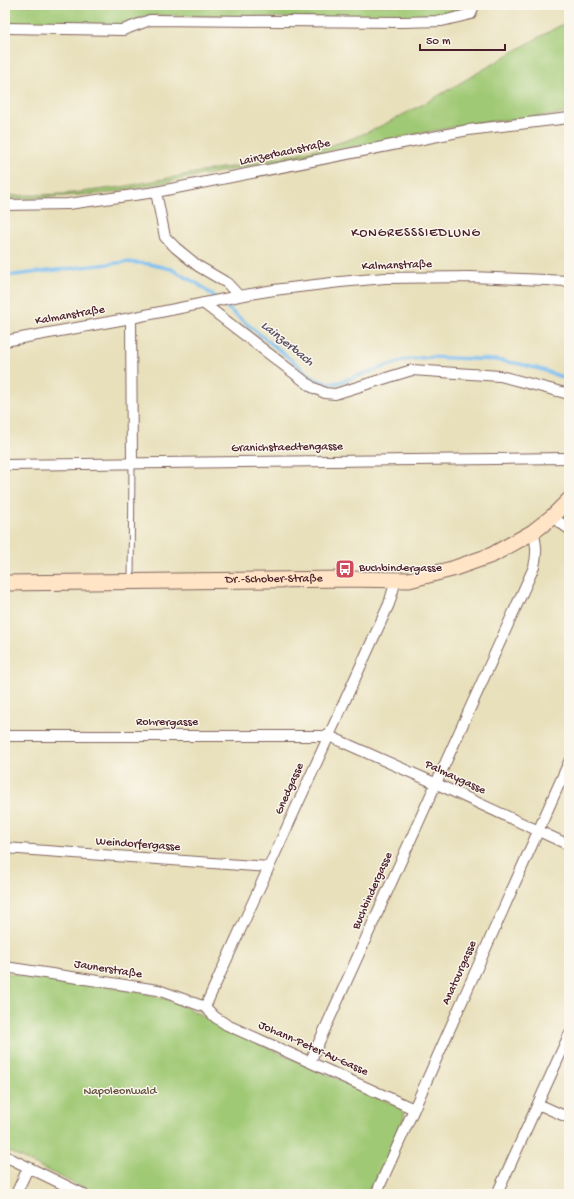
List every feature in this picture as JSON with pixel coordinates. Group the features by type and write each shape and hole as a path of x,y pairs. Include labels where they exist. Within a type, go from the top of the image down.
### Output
{"street":[{"path":"5,28 123,30 150,20 442,21 471,14 474,5"},
{"name":"Lainzerbachstraße","path":"5,205 68,204 156,192 468,130 569,118"},
{"path":"156,192 165,237 198,266 227,284 239,296"},
{"name":"Kalmanstraße","path":"5,341 131,318 239,296 282,289 385,278 470,277 569,281"},
{"path":"207,302 312,388 325,393 336,394 412,370 500,376 569,394"},
{"path":"131,318 132,463"},
{"name":"Granichstaedtengasse","path":"5,465 569,458"},
{"name":"Dr.-Schober-Straße","path":"5,583 345,579 409,580 470,564 492,555 533,532 552,517 569,500"},
{"path":"552,517 569,529"},
{"name":"Buchbindergasse","path":"310,1062 534,567 537,554 537,544 533,532"},
{"name":"Gnedgasse","path":"205,1006 329,736 388,604 396,580"},
{"name":"Rohrergasse","path":"5,736 329,736"},
{"name":"Palmaygasse","path":"329,736 569,845"},
{"name":"Anatourgasse","path":"376,1194 569,762"},
{"name":"Weindorfergasse","path":"5,848 269,867"},
{"name":"Jaunerstraße","path":"5,967 158,990 205,1006"},
{"name":"Johann-Peter-Au-Gasse","path":"205,1006 227,1025 414,1109"},
{"path":"497,1194 569,1035"},
{"path":"538,1104 569,1118"},
{"path":"5,1156 83,1194"},
{"path":"16,1194 28,1168"}],"lane":[{"path":"131,581 132,463"}],"green space":[{"path":"5,5 461,5 464,7 447,15 411,20 147,15 122,26 5,24"},
{"path":"569,21 569,113 469,124 110,193 5,200 5,196 64,194 122,187 221,168 239,166 301,153 343,142 385,124 416,108"},
{"name":"Napoleonwald","path":"5,973 105,986 140,992 167,999 188,1008 220,1026 401,1108 404,1113 404,1118 371,1194 96,1194 5,1150"}],"waterway":[{"name":"Lainzerbach","path":"5,276 126,262 149,264 171,269 198,284 216,298"},
{"name":"Lainzerbach","path":"220,302 315,379 323,382 337,383 405,360 429,357 496,360 543,370 569,380"}],"place":[{"name":"Buchbindergasse","path":"345,569"}],"district":[{"name":"KONGRESSSIEDLUNG","path":"416,233"}]}
